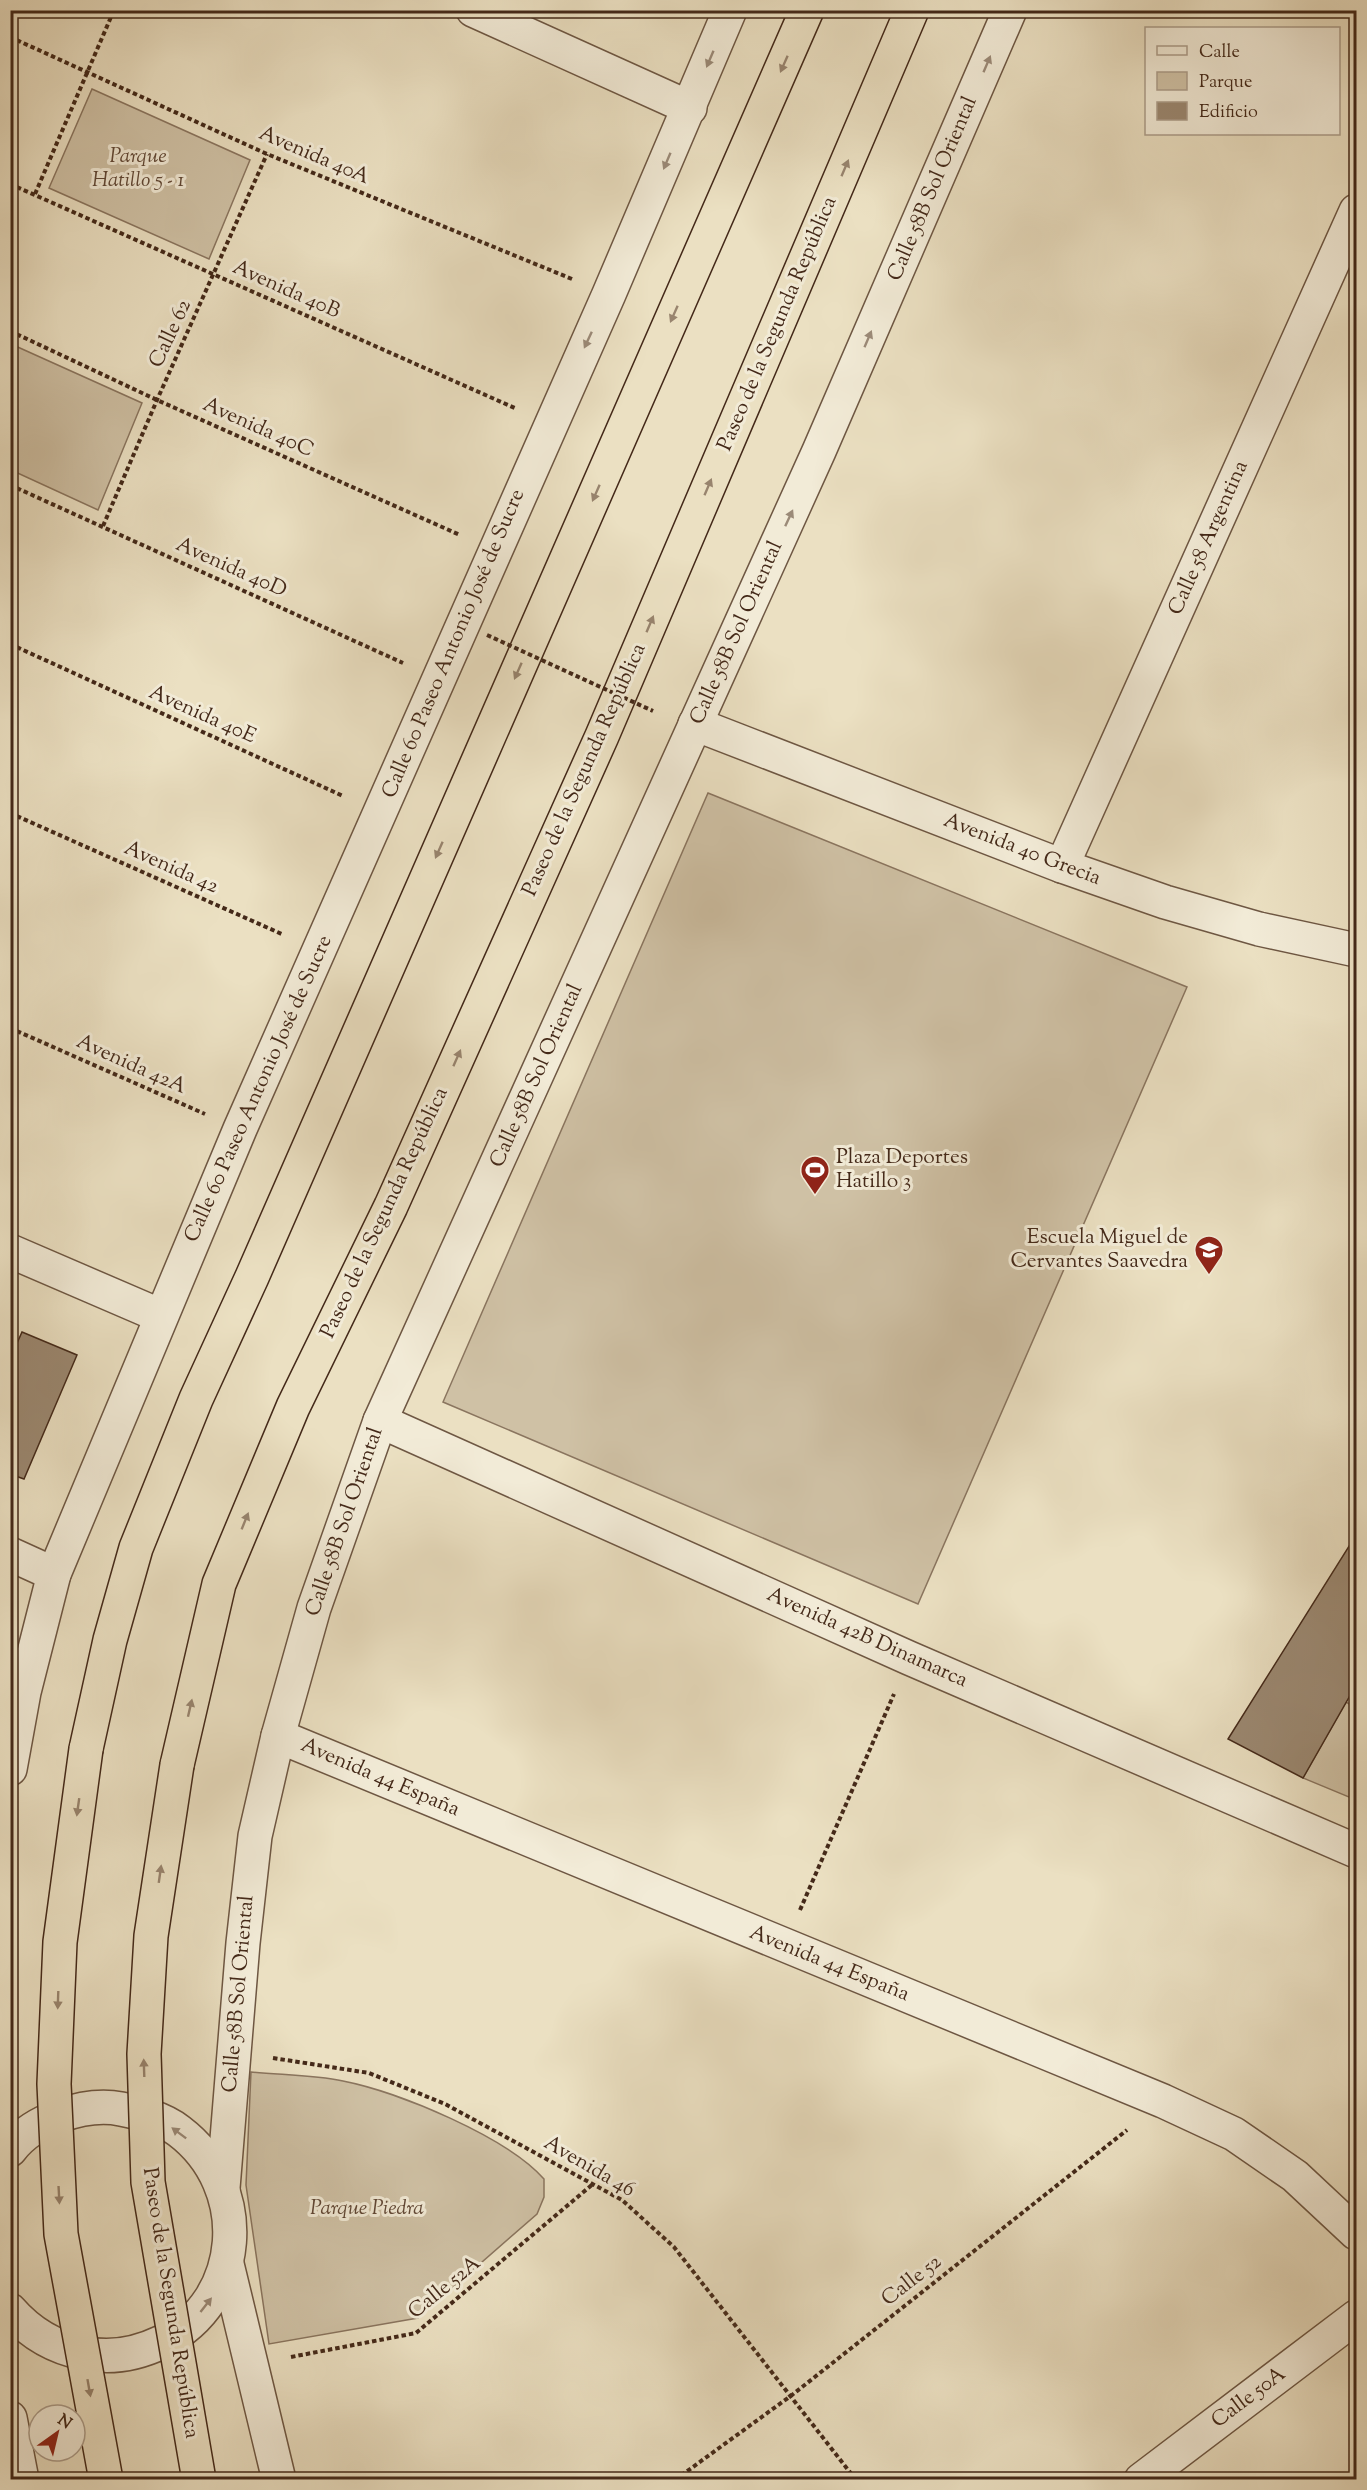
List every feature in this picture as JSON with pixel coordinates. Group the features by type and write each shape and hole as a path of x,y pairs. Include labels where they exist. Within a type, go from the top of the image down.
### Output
{"highway":[{"path":"106,2480 61,2234 54,2084 60,1942 86,1749 110,1640 136,1548 196,1399 262,1255 807,10"},
{"name":"Paseo de la Segunda República","path":"199,2480 148,2182 144,2054 151,1936 177,1765 219,1584 293,1407 391,1206 602,736 912,10"}],"street":[{"path":"473,10 690,108"},
{"path":"550,423 609,294 730,10"},
{"name":"Calle 58B Sol Oriental","path":"223,2188 255,1836 278,1736 314,1608 380,1421 819,451 1010,10"},
{"name":"Calle 58 Argentina","path":"1062,866 1356,211"},
{"name":"Calle 60 Paseo Antonio José de Sucre","path":"10,1769 24,1692 54,1574 240,1129 381,813 550,423"},
{"name":"Avenida 40 Grecia","path":"695,724 1062,866 1165,902 1259,929 1356,950"},
{"path":"10,1251 161,1316"},
{"name":"Avenida 42B Dinamarca","path":"380,1421 909,1658 1356,1851"},
{"path":"10,1554 54,1574"},
{"name":"Avenida 44 España","path":"278,1736 1163,2101 1243,2140 1295,2176 1356,2234"},
{"path":"10,2150 41,2124 75,2110 110,2107 147,2114 179,2131 205,2156 223,2188 230,2222 227,2264 279,2480"},
{"path":"10,2310 24,2326 60,2348 101,2357 143,2351 181,2332 210,2302 227,2264"},
{"name":"Calle 50A","path":"1141,2480 1356,2317"},
{"path":"10,2418 21,2480"}],"path":[{"path":"34,194 114,10"},
{"name":"Avenida 40A","path":"10,37 267,154 609,294"},
{"name":"Calle 62","path":"103,526 267,154"},
{"name":"Avenida 40B","path":"10,184 550,423"},
{"name":"Avenida 40C","path":"10,331 157,400 494,550"},
{"name":"Avenida 40D","path":"10,485 439,679"},
{"path":"487,635 653,711"},
{"name":"Avenida 40E","path":"10,644 381,813"},
{"name":"Avenida 42","path":"10,813 319,951"},
{"name":"Avenida 42A","path":"10,1028 240,1129"},
{"path":"785,1946 909,1658"},
{"name":"Avenida 46","path":"234,2052 369,2073 445,2104 622,2200 674,2247 792,2395 856,2480"},
{"name":"Calle 52","path":"675,2480 792,2395 1163,2101"},
{"name":"Calle 52A","path":"252,2365 416,2333 593,2184"}],"green space":[{"name":"Parque Hatillo 5 - 1","path":"92,89 250,160 209,259 49,188"},
{"path":"11,344 142,403 98,510 11,470"},
{"name":"Plaza Deportes Hatillo 3","path":"708,793 1187,987 918,1604 443,1402"},
{"path":"1346,1702 1356,1708 1356,1800 1303,1778"},
{"name":"Parque Piedra","path":"251,2072 343,2081 393,2095 451,2118 505,2148 527,2163 544,2179 544,2197 537,2214 418,2318 269,2344 246,2185"}],"building":[{"path":"22,1332 77,1355 24,1479 10,1474 10,1359"},
{"path":"1356,1535 1356,1685 1303,1778 1228,1739"}],"place":[{"name":"Plaza Deportes Hatillo 3","path":"815,1196"},
{"name":"Escuela Miguel de Cervantes Saavedra","path":"1209,1276"}]}
